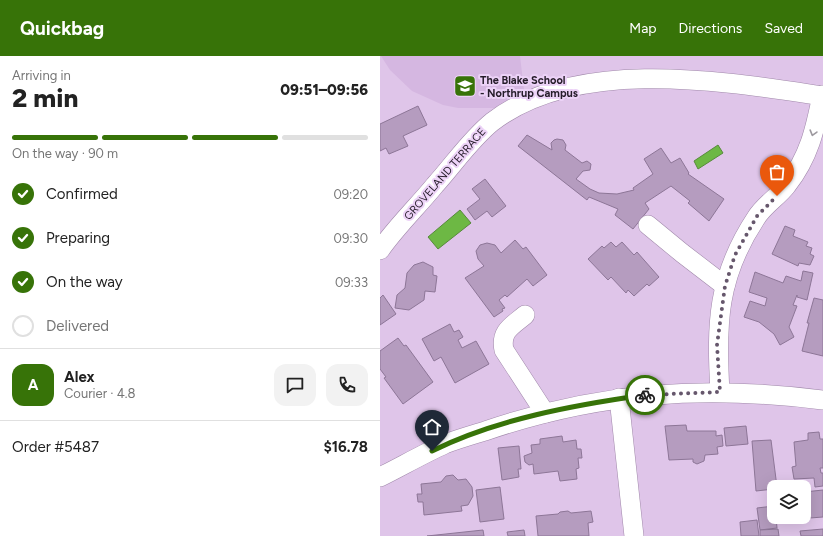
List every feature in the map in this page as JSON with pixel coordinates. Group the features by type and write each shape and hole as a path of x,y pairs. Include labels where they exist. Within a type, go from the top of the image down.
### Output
{"street":[{"name":"GROVELAND TERRACE","path":"381,245 466,147 492,122 528,100 555,89 589,80 699,78 822,95"},
{"path":"720,392 717,345 725,286 735,255 757,216 787,185 807,155 817,120 822,95"},
{"path":"648,225 725,286"},
{"path":"525,315 506,331 502,340 504,350 545,413"},
{"path":"380,477 445,444 513,421 581,404 651,394 720,392 774,394 823,400"},
{"path":"619,398 634,536"}],"shaded area":[{"name":"The Blake School - Northrup Campus","path":"381,56 520,56 524,90 495,108 458,108 443,105 412,91 390,70"},
{"path":"718,145 723,153 698,169 694,161"},
{"path":"460,210 471,223 438,249 428,237"}],"building":[{"path":"418,106 427,125 403,136 408,146 389,154 386,148 380,151 380,124"},
{"path":"527,135 552,150 551,143 554,140 563,140 566,145 565,150 582,163 587,161 591,164 590,170 583,171 576,179 590,189 599,193 617,194 634,190 633,188 653,174 644,159 661,148 671,163 680,158 689,173 688,174 724,199 709,221 688,203 690,201 671,186 645,203 649,209 633,229 615,215 618,209 589,197 587,200 518,146"},
{"path":"485,179 506,206 492,217 487,211 475,220 467,209 480,199 472,189"},
{"path":"785,226 795,230 793,236 808,242 806,246 812,248 810,254 814,256 810,265 799,263 798,266 772,254"},
{"path":"515,240 523,249 526,247 547,275 533,286 527,279 507,297 505,295 499,300 505,308 494,317 465,278 484,266 478,259 476,251 480,245 487,243 495,245 501,253"},
{"path":"611,242 616,247 622,242 634,255 637,252 659,277 649,286 647,284 634,296 628,290 626,293 611,277 608,280 588,259 602,246 604,248"},
{"path":"423,262 433,267 433,275 437,276 435,292 425,291 424,300 409,310 395,308 397,295 405,288 407,273 414,265"},
{"path":"803,271 813,273 807,300 797,297 797,295 793,305 797,306 789,327 794,337 780,345 774,334 759,322 744,317 750,301 765,306 767,298 749,292 755,272 783,283 786,276 801,281"},
{"path":"383,295 396,314 380,325 380,298"},
{"path":"814,298 823,300 823,356 802,351 809,323 807,323"},
{"path":"450,324 454,332 459,330 463,337 458,340 462,348 476,341 489,364 455,383 441,357 434,361 422,339"},
{"path":"398,338 404,346 406,345 433,382 403,404 384,378 386,377 380,369 380,351"},
{"path":"686,425 687,431 716,431 716,436 722,435 723,446 717,447 718,454 705,455 704,461 697,464 693,462 693,459 669,460 665,426"},
{"path":"746,426 748,444 726,446 724,428"},
{"path":"819,432 820,439 823,439 823,468 820,468 821,473 823,473 823,486 815,487 814,478 794,479 792,467 796,466 794,442 808,440 808,433"},
{"path":"562,436 563,442 576,440 577,449 581,449 582,458 578,458 579,468 576,469 577,479 560,481 558,471 534,474 533,464 529,465 525,462 524,456 532,453 531,445 540,444 540,439"},
{"path":"771,440 776,480 767,480 767,490 756,491 752,441"},
{"path":"519,446 521,469 518,469 519,477 502,480 498,448"},
{"path":"453,475 458,480 466,479 472,487 473,496 468,505 461,506 462,511 424,515 423,502 418,502 417,494 422,494 421,484 441,482 446,476"},
{"path":"500,487 504,519 480,522 476,490"},
{"path":"823,490 823,517 811,518 811,491"},
{"path":"767,507 767,524 777,524 777,528 760,530 757,508"},
{"path":"568,511 571,513 591,511 593,522 588,523 589,536 538,536 536,516 558,514 560,512"},
{"path":"757,520 759,536 741,536 740,522"},
{"path":"778,529 779,536 760,536 760,530"},
{"path":"823,529 823,536 801,536 800,531"},
{"path":"483,530 484,536 427,536"},
{"path":"524,530 525,536 508,536 507,532"}],"way so far":[{"path":"645,395 720,392 717,345 721,302 725,286 735,255 757,216 777,196"}],"place":[{"name":"The Blake School - Northrup Campus","path":"465,86"}],"route":[{"path":"432,451 445,444 513,421 581,404 645,395"}]}
